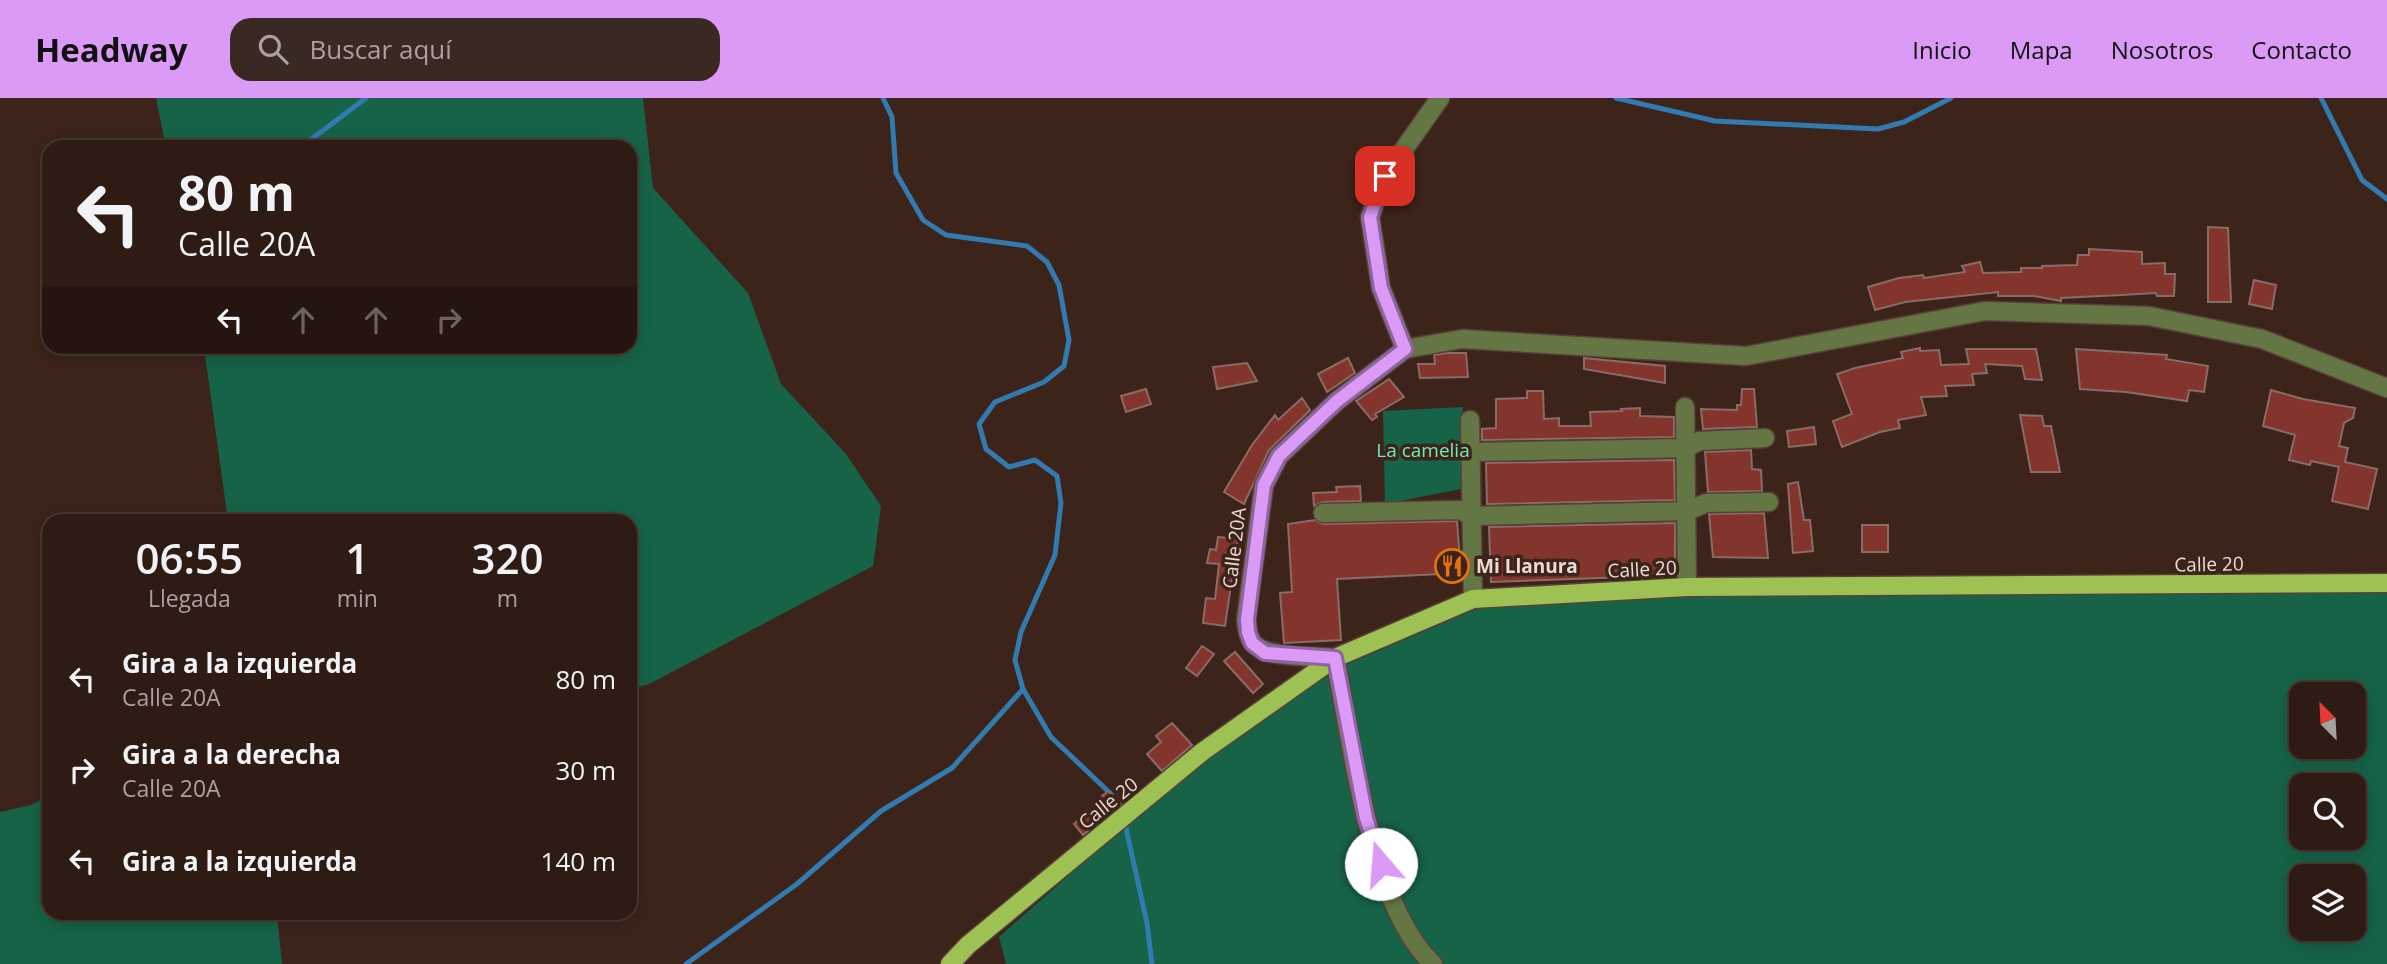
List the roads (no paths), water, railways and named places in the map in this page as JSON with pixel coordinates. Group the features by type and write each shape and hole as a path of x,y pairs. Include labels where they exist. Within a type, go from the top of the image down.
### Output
{"main road":[{"name":"Calle 20","path":"950,964 968,945 1202,752 1335,658 1473,599 1687,587 2387,583"}],"street":[{"path":"1440,98 1385,176 1370,217 1381,288 1405,349 1462,339 1746,356 1985,311 2149,316 2262,339 2387,388"},
{"name":"Calle 20A","path":"1335,658 1265,653 1252,643 1247,620 1264,485 1279,456 1293,442 1337,401 1405,349"},
{"path":"1685,407 1687,587"},
{"path":"1470,419 1473,599"},
{"path":"1472,452 1686,448 1699,441 1765,438"},
{"path":"1322,513 1459,510 1473,516 1688,512 1706,503 1769,502"},
{"path":"1335,658 1366,818 1395,909 1425,957 1433,964"}],"waterway":[{"path":"310,140 366,98"},
{"path":"883,98 892,117 896,173 923,220 946,235 1027,246 1047,262 1059,285 1069,340 1064,366 1044,382 995,402 979,424 986,449 1009,467 1035,460 1057,476 1061,503 1055,555 1021,632 1015,660 1023,689 1051,737 1111,794 1124,819 1147,923 1152,964"},
{"path":"1616,98 1715,121 1878,129 1904,122 1951,98"},
{"path":"2321,98 2362,180 2387,199"},
{"path":"686,964 797,884 881,811 952,768 1023,689"}],"place":[{"name":"Mi Llanura","path":"1452,566"}],"park label":[{"name":"La camelia","path":"1423,450"}]}
